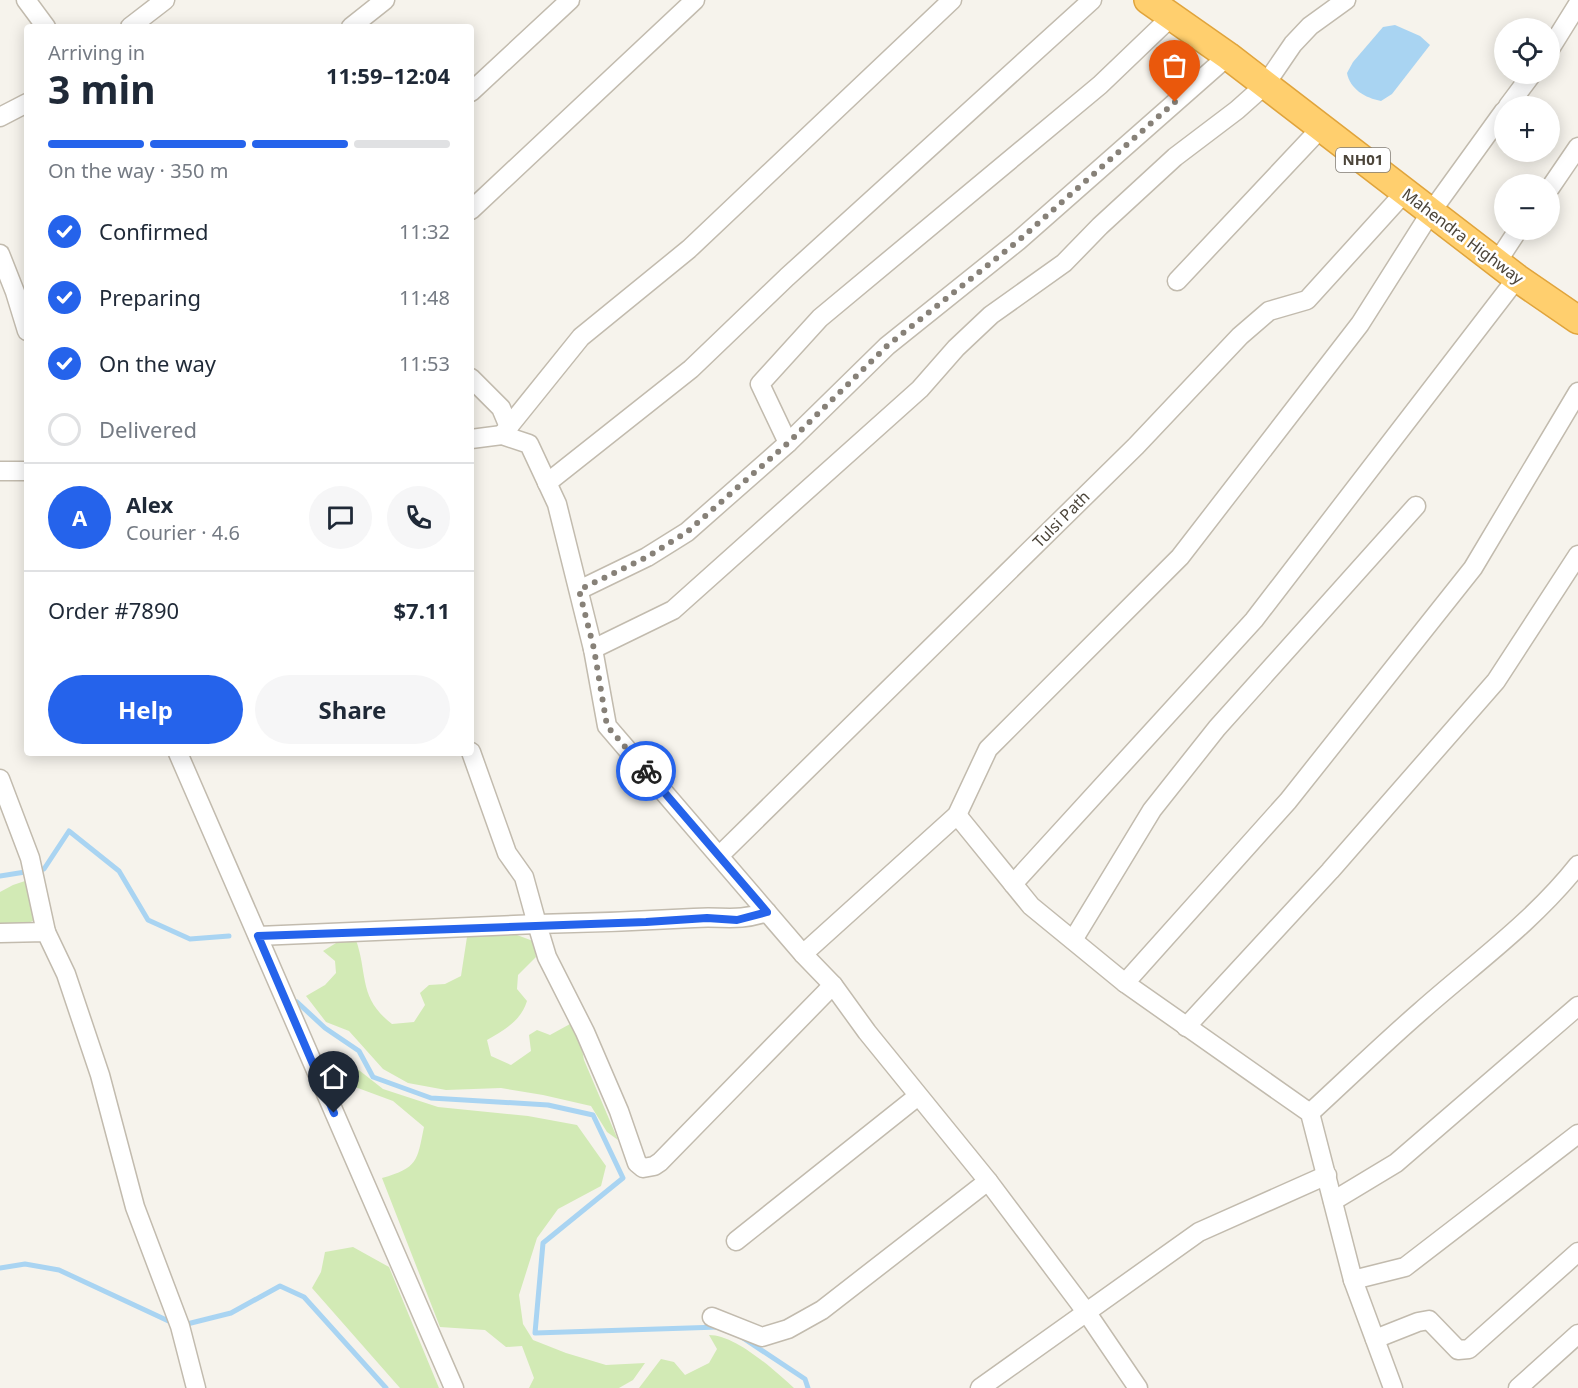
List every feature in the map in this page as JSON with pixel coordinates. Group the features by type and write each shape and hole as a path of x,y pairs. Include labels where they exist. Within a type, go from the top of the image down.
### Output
{"highway":[{"name":"Mahendra Highway","path":"1157,5 1507,270 1578,320"}],"street":[{"path":"26,0 44,24"},
{"path":"134,24 165,0"},
{"path":"355,24 385,0"},
{"path":"474,89 570,0"},
{"path":"474,207 695,0"},
{"path":"474,438 505,431 581,337 689,249 952,0"},
{"path":"547,483 692,369 787,277 1092,0"},
{"path":"594,649 673,610 920,389 956,348 990,315 1064,263 1100,226 1175,157 1265,85 1293,44 1310,26 1346,0"},
{"path":"1560,33 1578,4"},
{"path":"788,443 760,384 820,318 1100,85 1157,5"},
{"path":"579,590 647,557 687,532 788,443 887,346 1018,241 1227,56"},
{"path":"0,117 24,105"},
{"path":"802,954 957,815 988,749 1180,557 1360,324 1431,212 1494,125"},
{"path":"1177,281 1320,128"},
{"path":"1560,174 1578,147"},
{"name":"Tulsi Path","path":"719,856 1136,446 1240,336 1269,311 1307,300 1405,192"},
{"path":"1013,884 1254,620 1507,270 1515,240"},
{"path":"0,254 24,322"},
{"path":"474,381 501,408 505,431"},
{"path":"1125,983 1288,801 1473,568 1578,392"},
{"path":"505,431 529,444 557,504 594,649 607,726 802,954 833,985 867,1032 988,1181 1087,1313 1138,1388"},
{"path":"0,471 24,471"},
{"path":"1073,940 1152,810 1217,728 1416,506"},
{"path":"1186,1027 1330,871 1497,681 1578,555"},
{"path":"179,756 454,1388"},
{"path":"472,756 507,853 524,877 547,957 585,1032 619,1111 637,1162 643,1168 660,1162 833,985"},
{"path":"0,779 30,858 46,932 66,974 100,1075 135,1208 180,1326 196,1388"},
{"path":"957,815 1031,906 1125,983 1310,1113 1353,1280 1393,1388"},
{"path":"1310,1113 1421,1010 1490,954 1563,885 1578,865"},
{"path":"258,936 700,918 737,920 767,912"},
{"path":"0,933 46,932"},
{"path":"1334,1201 1395,1163 1578,1006"},
{"path":"736,1241 918,1096"},
{"path":"1353,1280 1406,1267 1578,1134"},
{"path":"980,1388 1199,1232 1327,1175"},
{"path":"712,1317 762,1337 788,1329 822,1310 988,1181"},
{"path":"1376,1339 1418,1322 1429,1320 1458,1350 1469,1349 1578,1252"},
{"path":"1518,1388 1578,1334"}],"green space":[{"path":"28,880 35,920 23,925 0,923 0,892"},
{"path":"517,935 533,941 536,957 518,975 517,989 527,1001 521,1014 506,1029 487,1040 491,1056 511,1065 531,1051 529,1035 537,1030 550,1035 570,1024 580,1039 584,1060 618,1140 607,1132 591,1106 501,1088 446,1090 408,1083 383,1069 349,1031 326,1022 306,996 325,985 336,973 335,961 323,951 341,940 356,940 366,985 374,1005 392,1024 414,1022 425,1005 420,993 429,985 445,984 461,976 467,937"},
{"path":"333,1057 346,1060 383,1089 438,1107 528,1116 577,1125 606,1166 601,1186 558,1209 537,1238 519,1295 523,1324 533,1340 566,1353 606,1365 645,1363 633,1380 619,1388 529,1388 534,1378 522,1346 506,1347 485,1330 440,1327 382,1178 403,1171 414,1162 420,1148 424,1127 393,1101 347,1084 327,1070"},
{"path":"353,1247 389,1267 439,1388 400,1388 312,1288 321,1272 325,1252"},
{"path":"709,1335 731,1341 742,1347 794,1388 639,1388 661,1359 674,1362 685,1375 709,1363 717,1349"}],"water":[{"path":"1395,25 1420,36 1430,45 1392,94 1381,101 1369,98 1351,84 1347,73 1353,62 1383,27"}],"waterway":[{"path":"0,876 44,869 69,831 119,871 148,920 190,939 229,936"},
{"path":"297,1002 325,1028 359,1051 373,1077 431,1098 548,1105 593,1115 623,1178 543,1243 535,1333 719,1327"},
{"path":"0,1268 25,1264 59,1270 175,1324"},
{"path":"183,1325 231,1313 280,1286 304,1297 386,1388"},
{"path":"743,1338 805,1379 808,1388"}],"way so far":[{"path":"646,771 607,726 594,649 579,590 647,557 687,532 788,443 887,346 1018,241 1175,102"}],"route":[{"path":"334,1113 258,936 707,918 737,920 767,912 646,771"}]}
